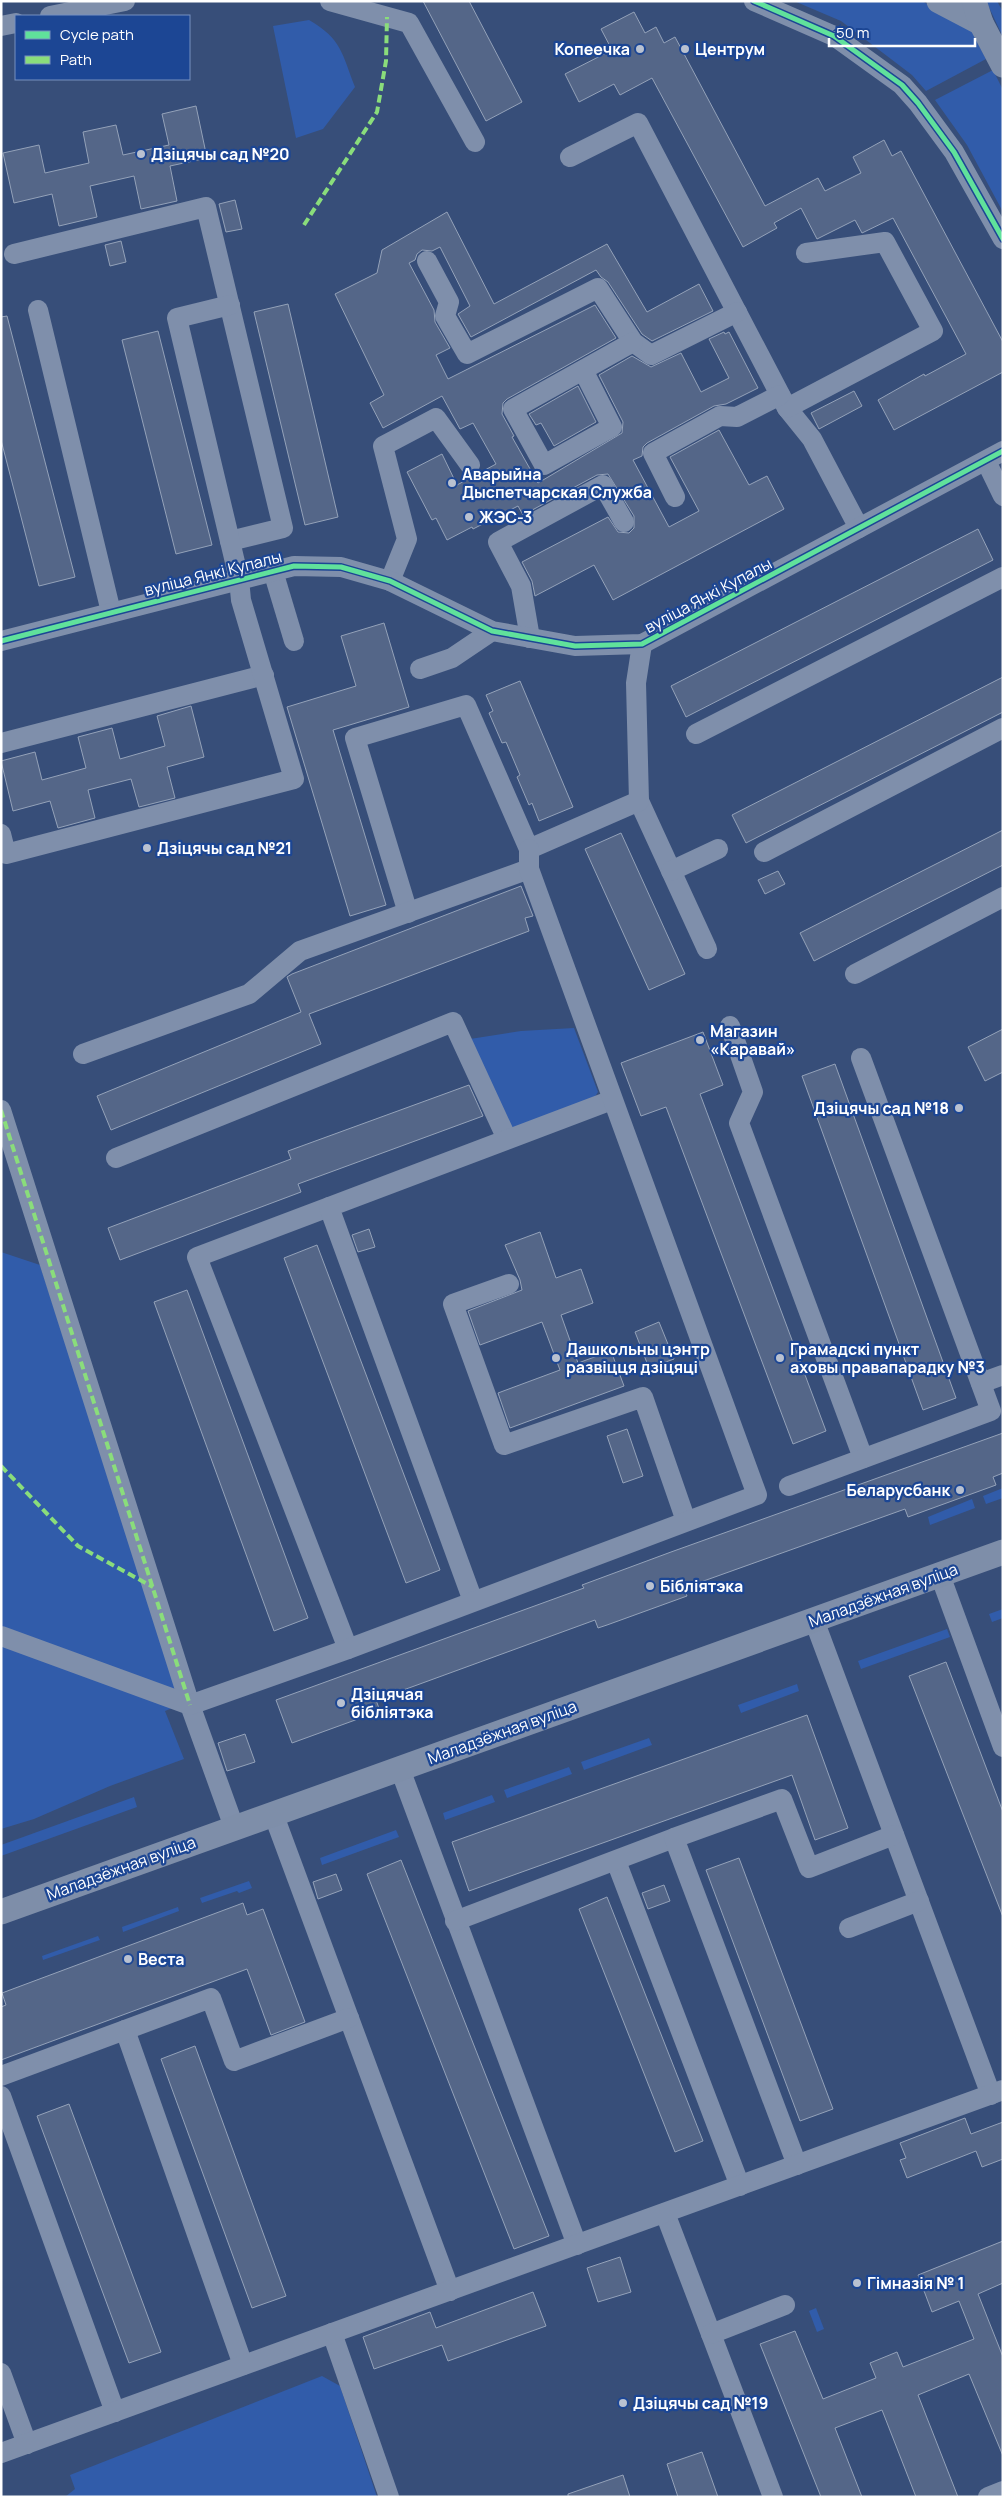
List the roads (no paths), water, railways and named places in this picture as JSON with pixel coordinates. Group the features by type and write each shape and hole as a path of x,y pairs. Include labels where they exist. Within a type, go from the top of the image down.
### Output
{"main road":[{"path":"938,1 977,12 1003,65"},
{"name":"Маладзёжная вуліца","path":"1,1912 1003,1552"}],"street":[{"path":"55,15 125,1"},
{"path":"330,1 409,23 475,142"},
{"path":"754,1 834,36 902,85 918,103 954,152 1003,239"},
{"path":"1,26 15,23"},
{"path":"570,157 638,123 783,402 812,439 859,528"},
{"path":"14,254 206,207 283,528 230,541"},
{"path":"675,497 653,454 720,416 737,417 783,402 933,331 885,242 806,252"},
{"path":"427,261 449,302 445,316 467,354 598,288 633,342 651,355 737,312"},
{"path":"1,834 6,854 294,779 241,600 239,578 176,318 230,305"},
{"path":"38,310 111,612"},
{"path":"583,370 612,428 544,465 513,409 633,342"},
{"path":"390,581 407,539 383,446 436,418 470,465"},
{"path":"994,456 1003,496"},
{"name":"вуліца Янкі Купалы","path":"1,641 239,578 294,566 341,567 390,581 492,631 575,646 642,644 994,456"},
{"path":"530,638 521,586 498,542 603,485 624,522"},
{"path":"273,571 294,640"},
{"path":"696,734 1003,577"},
{"path":"420,669 452,658 492,631"},
{"path":"642,644 636,683 639,801 708,949"},
{"path":"1,743 264,675"},
{"path":"1,1636 190,1705 348,1650 473,1601 761,1494 612,1100 529,869 529,849 466,705 355,738 408,913"},
{"path":"764,852 1003,728"},
{"path":"529,849 639,801"},
{"path":"671,871 718,849"},
{"path":"83,1054 249,994 300,951 529,869"},
{"path":"855,974 1003,897"},
{"path":"116,1158 453,1022 507,1139"},
{"path":"730,1026 753,1092 739,1123 863,1458"},
{"path":"789,1486 997,1409 981,1383 861,1058"},
{"path":"348,1650 197,1257 612,1100"},
{"path":"1,1110 190,1705 234,1827"},
{"path":"329,1207 473,1601"},
{"path":"509,1284 453,1304 504,1445 643,1398 686,1521"},
{"path":"981,1383 1003,1375"},
{"path":"940,1575 999,1723 1003,1747"},
{"path":"1,2453 997,2093 919,1901 814,1620"},
{"path":"400,1769 577,2245"},
{"path":"456,1921 782,1799 808,1868 894,1835"},
{"path":"273,1813 450,2291"},
{"path":"674,1838 797,2165"},
{"path":"616,1861 740,2186"},
{"path":"849,1928 919,1901"},
{"path":"1,2076 210,1998 234,2061 349,2018"},
{"path":"124,2030 243,2365"},
{"path":"1,2096 115,2412"},
{"path":"664,2213 773,2497"},
{"path":"711,2334 785,2305"},
{"path":"332,2333 389,2497"},
{"path":"1,2373 27,2444"},
{"path":"988,2497 1003,2491"}],"place":[{"name":"Копеечка","path":"640,49"},
{"name":"Центрум","path":"685,49"},
{"name":"Дзіцячы сад №20","path":"141,154"},
{"name":"Аварыйна Дыспетчарская Служба","path":"452,483"},
{"name":"ЖЭС-3","path":"469,517"},
{"name":"Дзіцячы сад №21","path":"147,848"},
{"name":"Магазин «Каравай»","path":"700,1040"},
{"name":"Дзіцячы сад №18","path":"959,1108"},
{"name":"Дашкольны цэнтр развіцця дзіцяці","path":"556,1358"},
{"name":"Грамадскі пункт аховы правапарадку №3","path":"780,1358"},
{"name":"Беларусбанк","path":"960,1490"},
{"name":"Бібліятэка","path":"650,1586"},
{"name":"Дзіцячая бібліятэка","path":"341,1703"},
{"name":"Веста","path":"128,1959"},
{"name":"Гімназія № 1","path":"857,2283"},
{"name":"Дзіцячы сад №19","path":"623,2403"}]}
